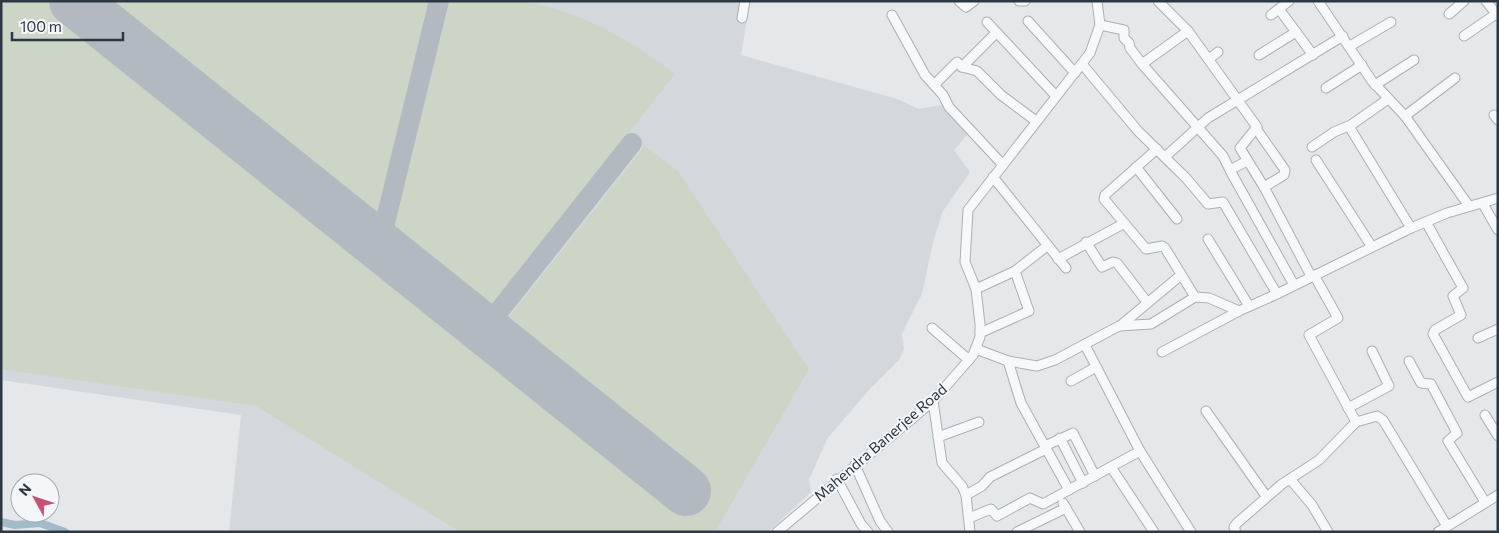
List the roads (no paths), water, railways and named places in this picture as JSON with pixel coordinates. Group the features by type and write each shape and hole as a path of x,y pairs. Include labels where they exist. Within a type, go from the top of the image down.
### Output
{"street":[{"path":"742,18 745,1"},
{"path":"959,1 966,6 974,1"},
{"path":"1019,1 1025,1"},
{"path":"1098,1 1100,24 1095,43 1082,64 968,210 965,262 976,289 980,333 977,348 1008,361 1037,366 1085,345 1119,326 1146,302 1182,275"},
{"path":"1158,1 1188,31 1238,98 1257,130 1285,170 1284,175 1264,187"},
{"path":"1271,15 1289,1"},
{"path":"1449,14 1464,1"},
{"path":"1464,36 1497,15 1486,1"},
{"path":"1321,3 1375,85 1405,116 1469,206"},
{"path":"1280,9 1313,55"},
{"path":"892,15 925,75 944,97 949,107 1003,164"},
{"path":"1028,21 1075,72"},
{"path":"987,22 996,34 1056,96"},
{"path":"1166,158 1197,126 1238,98 1313,55 1391,22"},
{"path":"1100,24 1124,30 1124,38 1142,64 1223,156 1294,285"},
{"path":"1142,64 1188,31"},
{"path":"1259,55 1296,32"},
{"path":"962,67 996,34"},
{"path":"1209,59 1218,52"},
{"path":"1375,85 1414,60"},
{"path":"934,85 958,62 962,67 977,71 1001,94 1036,121"},
{"path":"1082,64 1128,119 1208,204 1223,202 1277,294"},
{"path":"1326,88 1362,65"},
{"path":"1405,116 1455,78"},
{"path":"1312,146 1334,132 1351,125 1388,99"},
{"path":"1351,125 1350,128 1411,228"},
{"path":"1257,130 1239,147 1264,187 1312,276 1338,318 1308,335 1356,422"},
{"path":"1157,149 1104,196 1123,224 1146,249 1164,246 1195,297"},
{"path":"1316,160 1372,247"},
{"path":"1230,170 1247,161"},
{"path":"1136,167 1177,219"},
{"path":"993,177 1066,268"},
{"path":"1162,352 1239,310 1277,294 1411,228 1469,206 1483,204 1498,198"},
{"path":"1483,204 1498,230"},
{"path":"1426,222 1463,288 1453,296 1461,315 1435,330 1433,334 1468,397 1498,382"},
{"path":"1058,259 1086,242 1123,224"},
{"path":"1208,239 1249,306"},
{"path":"1086,242 1102,267 1113,262 1117,263 1146,302"},
{"path":"976,289 1015,271 1047,246"},
{"path":"980,333 1030,311 1015,271"},
{"path":"1119,326 1151,324 1195,297 1209,298 1239,310"},
{"path":"932,328 969,360"},
{"path":"1478,338 1498,329"},
{"path":"1085,345 1140,450 1191,532"},
{"name":"Mahendra Banerjee Road","path":"777,532 837,479 933,401 969,360 977,348"},
{"path":"1348,408 1389,386 1372,351"},
{"path":"1008,361 1020,402 1069,490"},
{"path":"1409,361 1421,384 1431,384 1457,433 1448,441 1485,502"},
{"path":"1071,381 1096,367"},
{"path":"933,401 943,466 958,481 966,495 970,532"},
{"path":"1206,411 1266,496"},
{"path":"1485,415 1498,436"},
{"path":"1236,532 1234,526 1266,496 1319,460 1356,422 1377,416 1383,420 1447,526"},
{"path":"938,437 979,422"},
{"path":"966,495 982,486 990,477 1060,438 1073,433 1095,476"},
{"path":"1060,438 1083,482"},
{"path":"969,518 991,509 996,516 1030,498 1041,505 1140,450"},
{"path":"855,465 877,516 888,532"},
{"path":"1111,467 1154,532"},
{"path":"837,479 860,524 868,532"},
{"path":"1290,479 1312,505 1328,532"},
{"path":"1438,532 1498,495"},
{"path":"1059,496 1080,532"},
{"path":"1017,532 1066,508"}],"waterway":[{"path":"1,522 15,525 40,523 65,532"}]}
